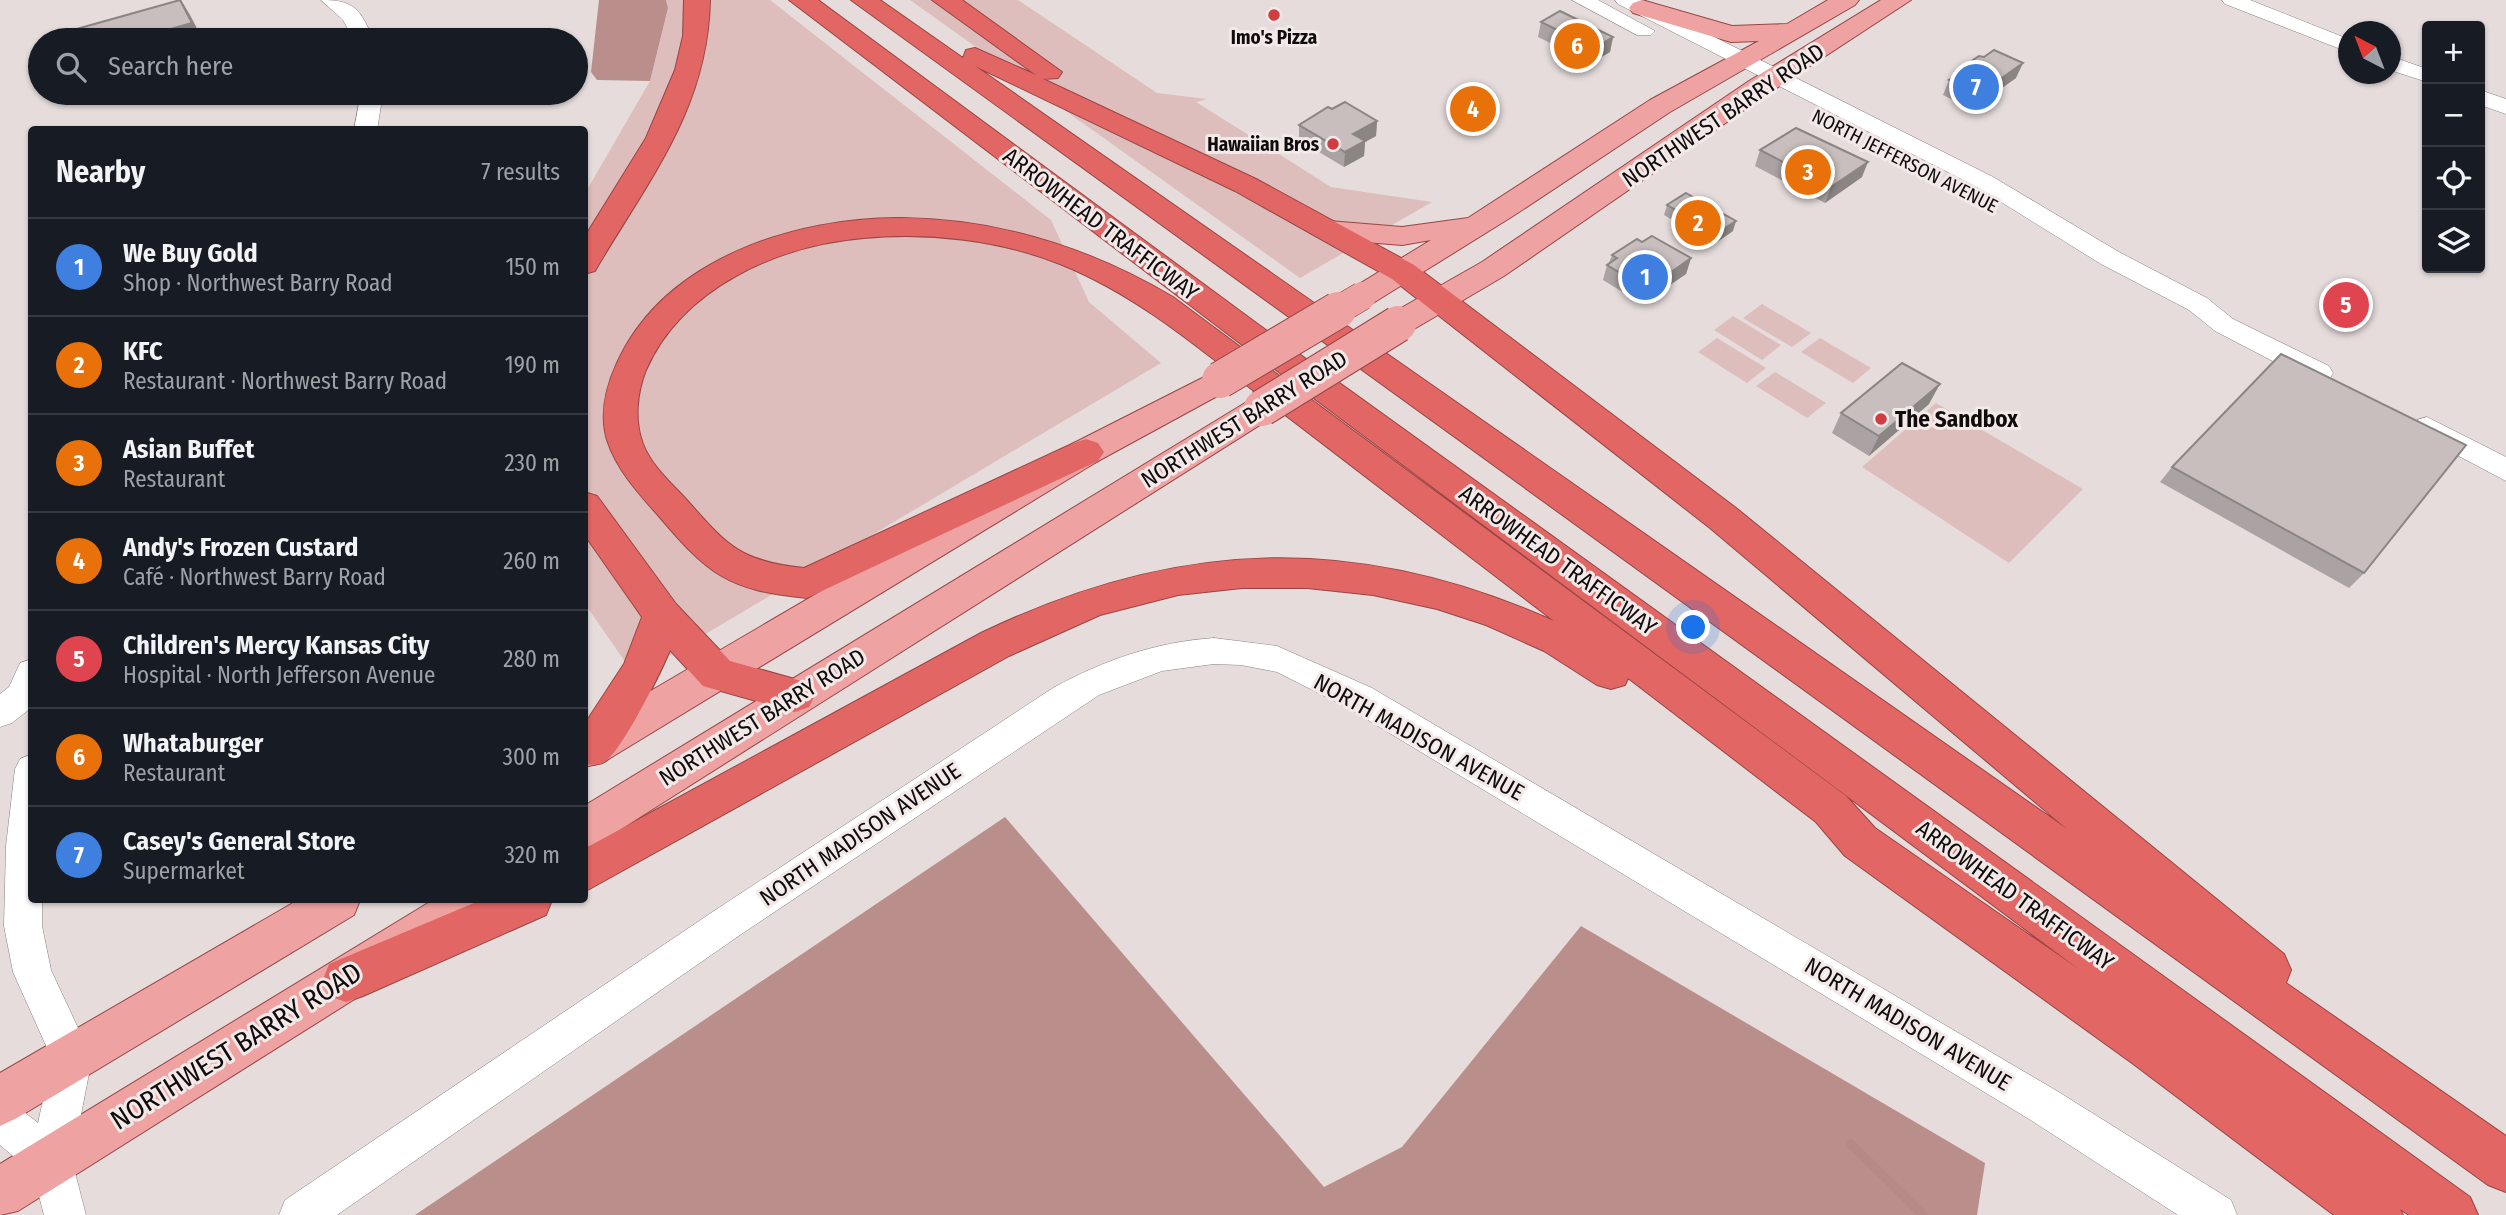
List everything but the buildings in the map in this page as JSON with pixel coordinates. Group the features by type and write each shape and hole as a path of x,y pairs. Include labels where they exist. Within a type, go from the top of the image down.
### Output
{"highway":[{"path":"588,257 663,132 688,78 699,29 697,0"},
{"name":"ARROWHEAD TRAFFICWAY","path":"802,0 1248,333 2452,1215"},
{"path":"945,0 1131,129"},
{"path":"868,3 1131,129 1329,230 1403,272 1440,298 1723,518 2500,1163"},
{"name":"ARROWHEAD TRAFFICWAY","path":"868,3 2500,1163"},
{"path":"1086,452 807,583 764,580 735,570 711,552 653,486 628,450 621,421 621,396 629,369 646,338 668,311 698,286 727,268 808,237 849,229 940,228 984,234 1078,258 1122,279 1162,304 1831,809 1860,842"},
{"path":"588,511 662,615 717,674 795,695"},
{"path":"588,870 937,676 1032,628 1115,594 1182,579 1230,575 1355,578 1413,586 1493,610 1575,648 1817,822 1860,842 2149,1046 2376,1215"},
{"path":"588,750 626,701 644,670 662,615"},
{"path":"346,979 523,903"}],"main road":[{"name":"NORTHWEST BARRY ROAD","path":"588,750 1086,452 1220,380 1403,272 1485,222 1660,106 1753,74 1898,0"},
{"name":"NORTHWEST BARRY ROAD","path":"588,826 795,695 1539,239 1753,74 1792,32 1845,1"},
{"path":"1753,74 1835,18 1845,1"},
{"path":"1633,4 1731,34 1792,32"},
{"path":"1329,230 1402,236 1485,222"},
{"path":"0,1101 333,903"},
{"name":"NORTHWEST BARRY ROAD","path":"0,1193 467,903"}],"street":[{"path":"331,0 352,17 358,28"},
{"name":"NORTH JEFFERSON AVENUE","path":"1582,0 1753,74"},
{"path":"2232,0 2338,42"},
{"name":"NORTH JEFFERSON AVENUE","path":"1633,4 1753,74 1965,188 2161,307 2189,319 2224,324 2343,385"},
{"path":"2401,66 2422,74"},
{"path":"366,126 370,105"},
{"path":"2402,415 2506,470"},
{"name":"NORTH MADISON AVENUE","path":"300,1215 727,923 1065,698 1110,674 1142,663 1218,652 1269,656 1360,698 2055,1112 2216,1215"},
{"path":"28,808 24,846 23,926 32,972 72,1058 51,1161 65,1215"},
{"path":"0,1118 51,1161"}],"shaded area":[{"path":"599,0 666,0 668,8 650,81 597,80 591,72"},
{"path":"666,0 770,0 1051,220 1089,302 1161,363 635,676 588,608 588,188 650,81 668,8"},
{"path":"910,0 1018,0 1157,93 1207,99 1196,102 1331,187 1432,202 1300,278"},
{"path":"1762,304 1811,333 1792,347 1743,318"},
{"path":"1733,316 1781,345 1762,360 1714,330"},
{"path":"1717,338 1766,368 1747,383 1698,352"},
{"path":"1820,338 1871,368 1853,383 1801,352"},
{"path":"1775,372 1826,403 1807,418 1756,386"},
{"path":"1936,403 2083,489 2009,563 1862,467"},
{"path":"1005,817 1324,1187 1402,1147 1581,926 1985,1163 1977,1215 415,1215"}],"waterway":[{"path":"1851,1144 1923,1215"}],"place":[{"name":"Imo's Pizza","path":"1274,15"},
{"name":"Whataburger","path":"1577,46"},
{"name":"Casey's General Store","path":"1976,87"},
{"name":"Andy's Frozen Custard","path":"1473,109"},
{"name":"Hawaiian Bros","path":"1333,144"},
{"name":"Asian Buffet","path":"1808,172"},
{"name":"KFC","path":"1698,223"},
{"name":"We Buy Gold","path":"1645,277"},
{"name":"Children's Mercy Kansas City","path":"2346,305"},
{"name":"The Sandbox","path":"1881,419"}]}
